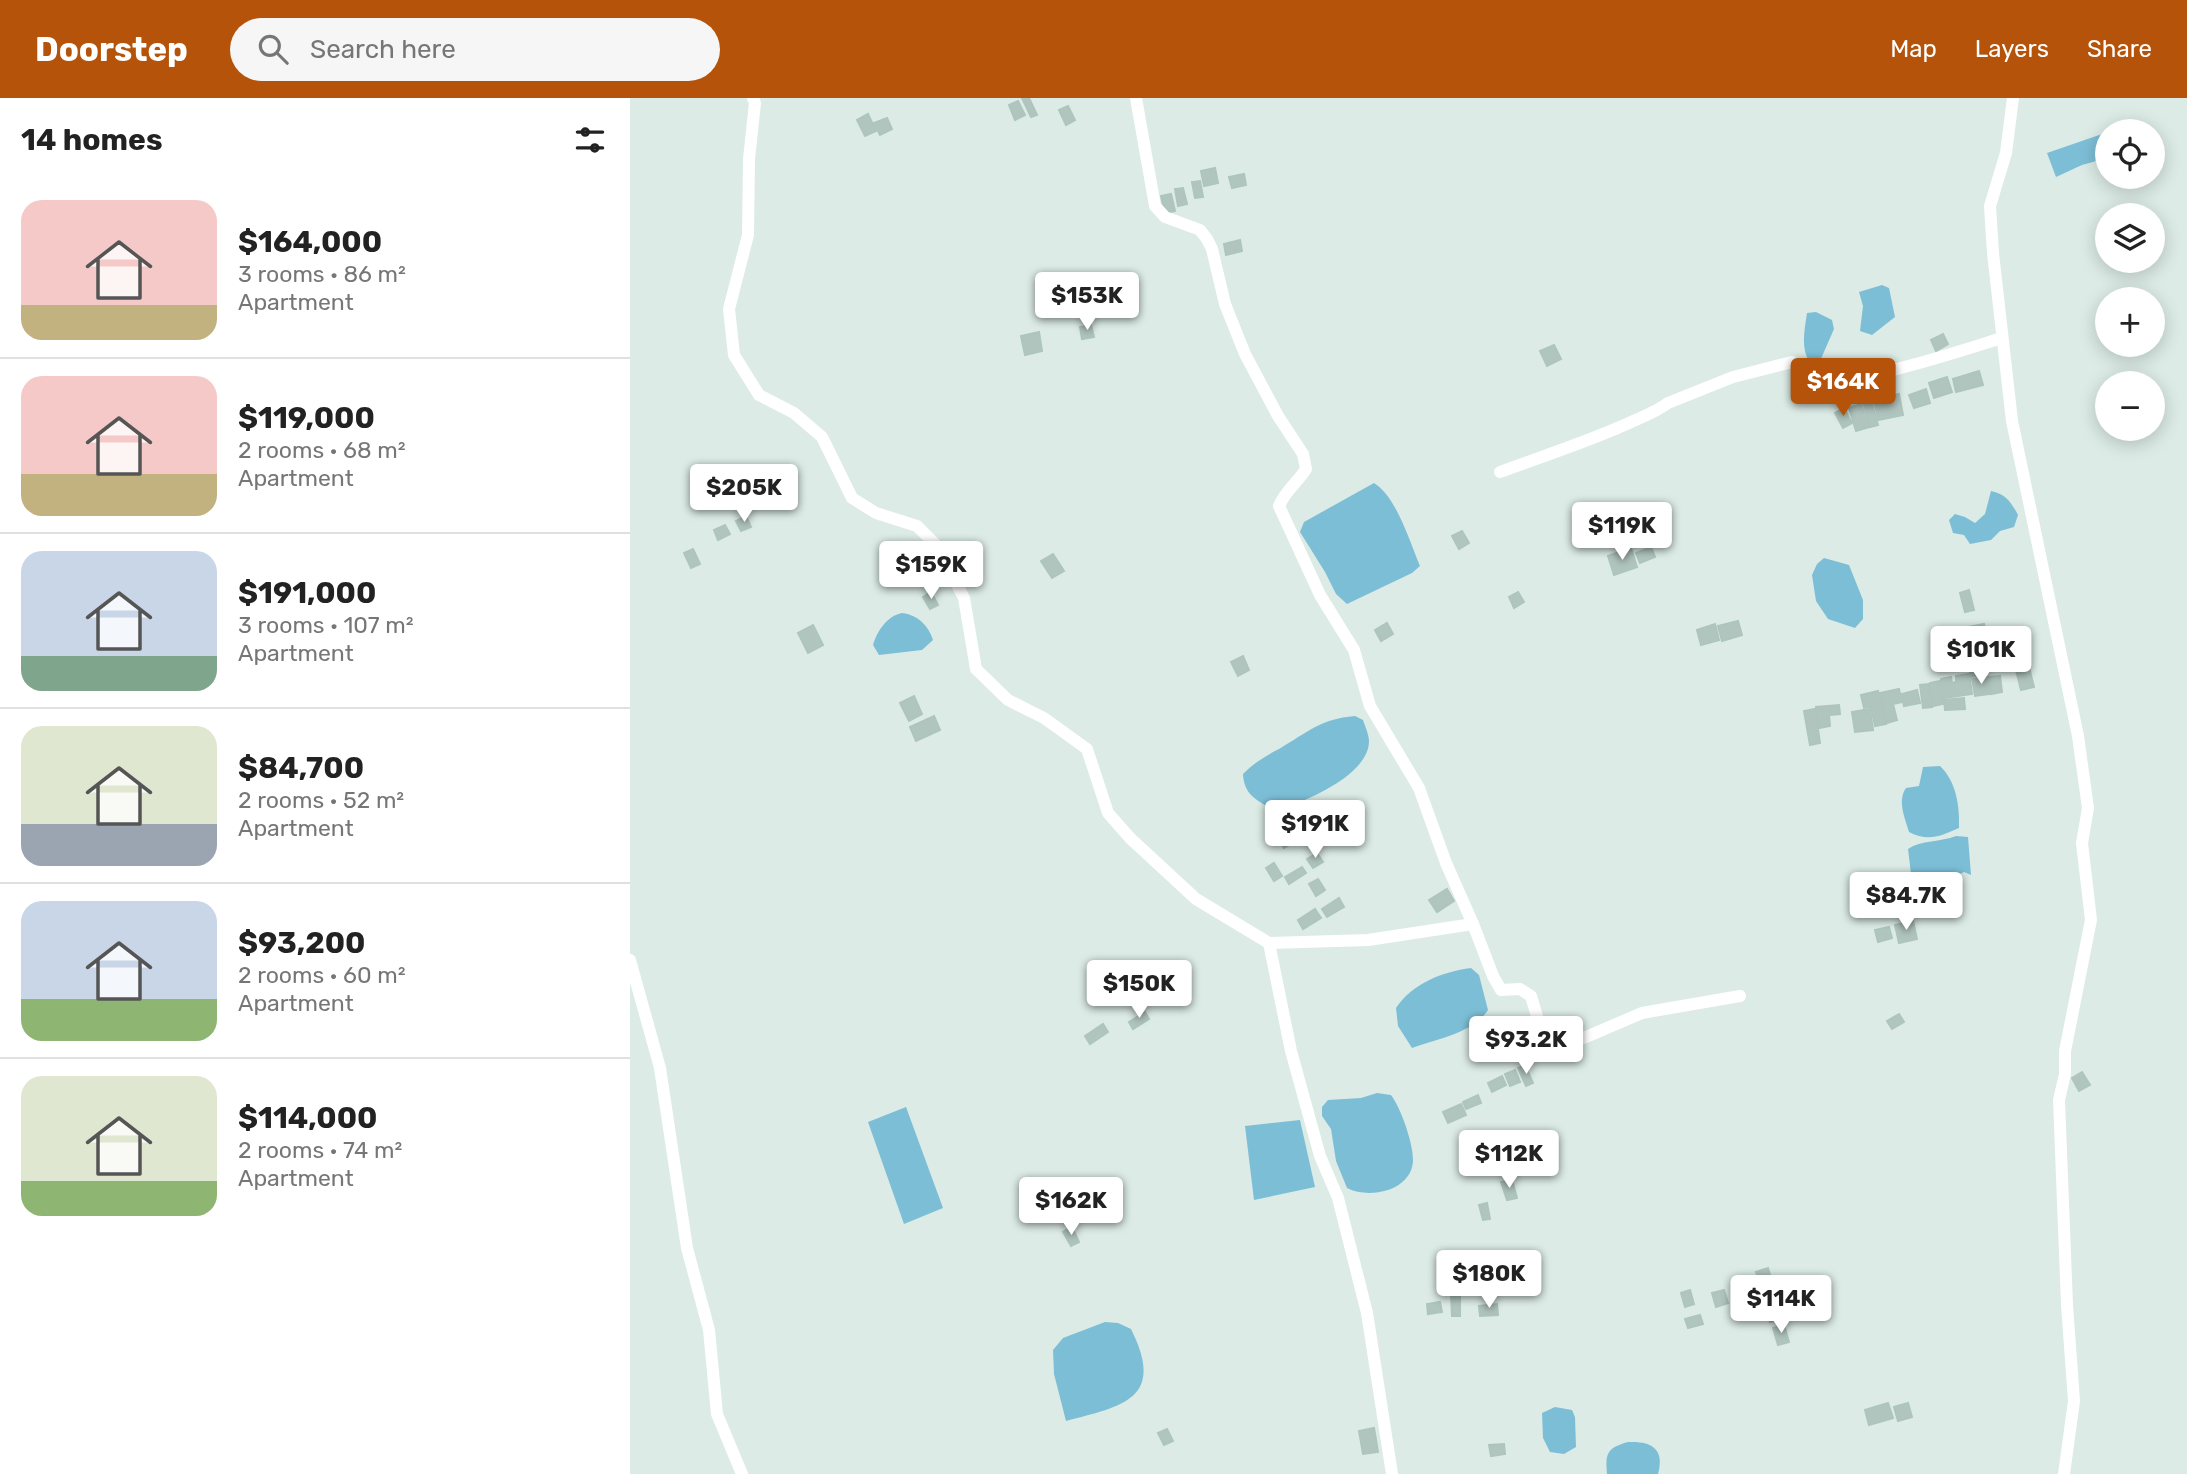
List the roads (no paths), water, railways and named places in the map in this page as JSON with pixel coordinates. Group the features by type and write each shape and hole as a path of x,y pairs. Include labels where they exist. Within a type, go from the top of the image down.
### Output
{"street":[{"path":"753,98 755,103 749,159 748,235 729,309 734,355 759,395 794,413 822,437 852,498 876,513 917,526 936,545 964,598 976,669 1008,700 1044,718 1087,749 1108,813 1130,838 1195,900 1269,943 1368,940 1473,924"},
{"path":"1136,98 1155,206 1165,217 1200,230 1207,239 1212,249 1225,304 1245,354 1303,454 1306,469 1299,480 1284,493 1279,506 1320,595 1353,650 1370,706 1419,788 1446,863 1493,976 1502,990 1520,989 1531,996 1544,1040 1559,1045 1586,1037 1642,1013 1740,996"},
{"path":"2013,98 2006,153 1990,206 1993,253 2012,421 2078,736 2088,808 2082,843 2091,920 2064,1051 2065,1074 2059,1100 2067,1305 2074,1401 2064,1474"},
{"path":"1500,472 1615,430 1668,403 1733,377 1792,362 1815,378 1850,379 2002,338"},
{"path":"1269,943 1295,1064 1320,1156 1338,1198 1367,1313 1392,1474"},
{"path":"630,960 660,1068 687,1248 709,1330 717,1414 742,1474"}],"water":[{"path":"2095,136 2095,161 2056,177 2047,153"},
{"path":"1882,285 1889,288 1895,317 1872,335 1860,331 1863,306 1859,292"},
{"path":"1816,312 1832,320 1834,329 1820,361 1808,359 1804,342 1807,313"},
{"path":"1374,483 1382,489 1396,509 1420,566 1412,573 1347,604 1336,594 1300,532 1304,522"},
{"path":"1991,491 2004,496 2013,506 2018,515 2014,527 2000,531 1991,540 1970,544 1964,535 1953,533 1949,520 1955,514 1975,523 1985,514"},
{"path":"1824,558 1849,565 1863,600 1863,619 1855,628 1828,619 1816,601 1812,575 1817,564"},
{"path":"902,613 922,622 933,640 922,650 879,655 873,645 877,635 887,621"},
{"path":"1355,716 1363,720 1369,741 1366,754 1347,776 1317,794 1276,811 1249,793 1243,774 1264,757 1315,727 1332,720"},
{"path":"1940,766 1950,779 1956,794 1959,828 1934,837 1922,837 1909,832 1902,804 1903,793 1906,788 1919,786 1923,767"},
{"path":"1956,836 1968,837 1971,875 1964,872 1927,890 1924,885 1912,882 1908,849"},
{"path":"1471,968 1479,975 1488,1010 1464,1030 1412,1048 1398,1026 1396,1008 1411,992 1429,980 1449,972"},
{"path":"1377,1093 1391,1095 1395,1101 1409,1137 1413,1162 1410,1172 1396,1186 1376,1193 1366,1193 1347,1188 1336,1161 1331,1129 1322,1116 1322,1107 1328,1100 1361,1098"},
{"path":"906,1107 943,1208 904,1224 868,1122"},
{"path":"1300,1120 1315,1187 1254,1200 1245,1126"},
{"path":"1105,1322 1118,1323 1131,1329 1141,1352 1144,1371 1141,1385 1133,1396 1121,1404 1066,1421 1054,1374 1053,1350 1063,1338"},
{"path":"1555,1407 1572,1410 1575,1417 1576,1447 1564,1454 1550,1452 1543,1438 1542,1413"},
{"path":"1628,1442 1649,1445 1658,1452 1658,1474 1607,1474 1606,1461 1609,1452"}]}
